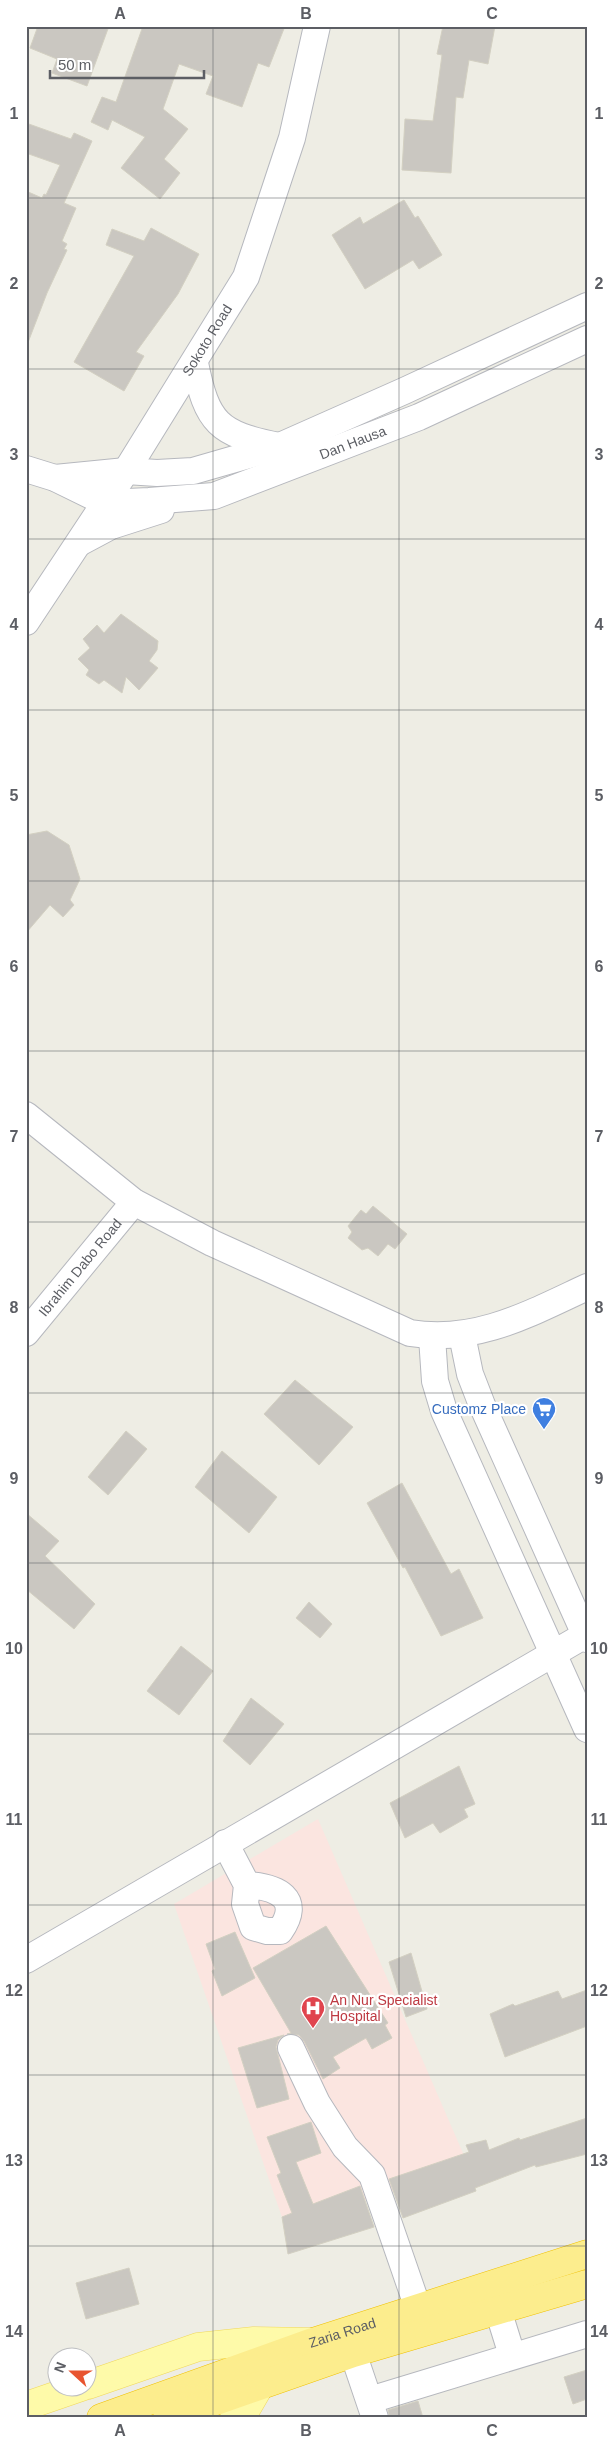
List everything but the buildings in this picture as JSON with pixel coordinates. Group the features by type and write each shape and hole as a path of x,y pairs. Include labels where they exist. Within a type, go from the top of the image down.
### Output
{"highway":[{"name":"Zaria Road","path":"101,2418 313,2342 587,2254"},
{"name":"Zaria Road","path":"166,2418 353,2354 587,2284"}],"main road":[{"path":"98,2382 198,2347 254,2341 313,2342"},
{"path":"234,2418 248,2406 259,2387"},
{"path":"26,2406 55,2396"}],"street":[{"name":"Sokoto Road","path":"26,622 126,471 246,276 292,138 318,26"},
{"name":"Dan Hausa","path":"55,478 126,471 157,473 193,471 280,446 587,306"},
{"name":"Dan Hausa","path":"106,502 214,496 420,417 587,339"},
{"path":"194,363 203,398 213,418 228,432 254,441 280,446"},
{"path":"26,469 55,478 106,502"},
{"path":"79,544 111,526 191,498"},
{"path":"26,1115 134,1202 212,1243 410,1333 432,1337 462,1335 515,1320 587,1287"},
{"name":"Ibrahim Dabo Road","path":"26,1333 134,1202"},
{"path":"26,1960 551,1654 586,1636 482,1405 470,1374 462,1335"},
{"path":"432,1337 435,1381 444,1411 551,1654 587,1729"},
{"path":"225,1844 247,1885"},
{"path":"291,2048 322,2110 345,2147 372,2175 418,2308"},
{"path":"498,2310 512,2355"},
{"path":"353,2354 373,2409 512,2355 587,2334"}],"shaded area":[{"name":"An Nur Specialist Hospital","path":"318,1819 469,2167 285,2226 174,1904"}],"place":[{"name":"Customz Place","path":"544,1430"},
{"name":"An Nur Specialist Hospital","path":"313,2029"}]}
